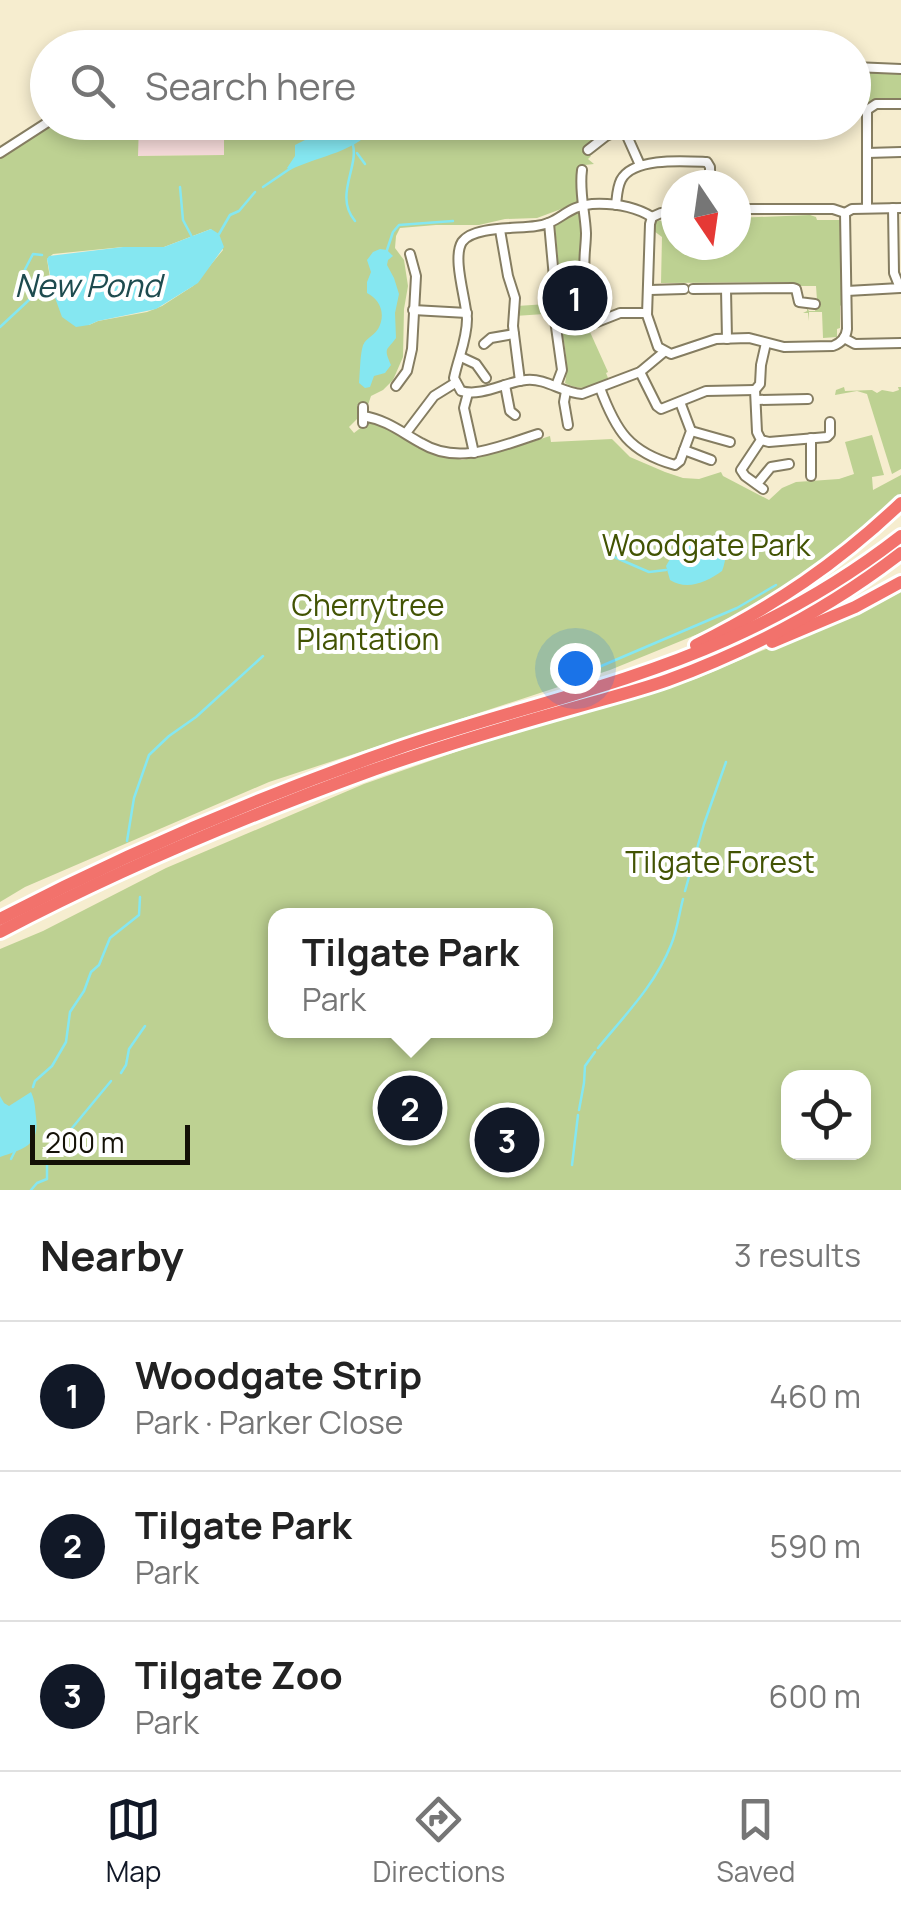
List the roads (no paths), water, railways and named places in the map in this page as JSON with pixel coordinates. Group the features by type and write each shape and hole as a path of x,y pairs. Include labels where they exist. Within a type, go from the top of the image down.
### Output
{"highway":[{"path":"626,677 781,599 901,503"},
{"path":"0,918 174,836 290,788 726,640 794,608 901,536"},
{"path":"672,678 788,626 901,554"},
{"path":"0,932 182,846 362,774 672,678 827,620 901,582"}],"street":[{"path":"871,68 901,69"},
{"path":"871,107 901,104"},
{"path":"0,152 30,133"},
{"path":"588,150 599,140"},
{"path":"628,140 640,166"},
{"path":"866,140 867,208"},
{"path":"866,152 901,152"},
{"path":"616,205 622,179 640,166 707,162 710,170"},
{"path":"582,170 584,270 590,296"},
{"path":"652,217 616,205 584,205 570,209 549,224 473,233 460,246 467,314 455,383 461,391 473,394 520,381 540,380 582,394 640,372 664,352"},
{"path":"845,213 850,209 897,208 901,289 847,290"},
{"path":"751,211 833,209 845,213"},
{"path":"661,214 652,217 650,224 648,313 656,344 664,352 674,354 707,340 727,338 784,346 833,346 844,338 845,213"},
{"path":"549,224 556,300"},
{"path":"500,230 515,298 512,317 520,381"},
{"path":"396,386 410,364 416,276 410,254"},
{"path":"650,290 795,288 799,302 815,304"},
{"path":"726,289 727,338"},
{"path":"413,310 467,314"},
{"path":"592,324 622,313 648,313"},
{"path":"554,320 562,370 556,386"},
{"path":"484,344 489,339 514,334"},
{"path":"844,338 854,344 901,344"},
{"path":"766,343 756,395 757,432 761,440 824,437 830,434 830,422"},
{"path":"461,357 480,367 486,378"},
{"path":"640,372 658,408 663,409 706,391 808,398"},
{"path":"406,434 434,396 455,383"},
{"path":"505,385 510,411 515,416"},
{"path":"600,388 614,423 641,452 676,465 691,432 680,402"},
{"path":"566,390 568,425"},
{"path":"468,393 464,408 474,453"},
{"path":"363,416 384,420 440,452 474,453 538,434"},
{"path":"691,432 730,442"},
{"path":"761,440 741,468 760,486 771,467 794,466 811,471 810,438"},
{"path":"684,450 711,460"}],"water":[{"path":"305,140 361,140 290,170 287,168 295,156 295,145"},
{"name":"New Pond","path":"211,229 219,234 224,247 198,283 156,309 76,327 62,317 54,295 49,256 123,247 164,247"},
{"path":"380,249 393,256 387,265 399,294 396,338 387,350 391,365 385,373 374,376 370,387 365,388 359,383 362,349 378,329 382,313 367,293 371,272 367,260"},
{"path":"713,537 725,551 722,571 697,584 683,585 670,580 666,566 674,552"},
{"path":"31,1092 35,1134 28,1145 0,1157 0,1096 9,1106"}],"waterway":[{"path":"352,142 347,201 355,221"},
{"path":"357,153 365,164"},
{"path":"263,187 291,168"},
{"path":"180,187 183,220 192,237"},
{"path":"219,234 230,215 239,211 255,192"},
{"path":"387,250 399,225 453,221"},
{"path":"21,292 20,279 33,254 42,255"},
{"path":"31,298 52,289"},
{"path":"0,327 29,300"},
{"path":"605,553 649,572 666,570"},
{"path":"576,674 737,608 776,585"},
{"path":"127,841 134,798 149,755 263,656"},
{"path":"685,891 726,762"},
{"path":"33,1087 66,1042 70,1012 91,972 99,965 110,938 139,915 140,897"},
{"path":"598,1048 657,973 673,940 683,899"},
{"path":"121,1073 129,1049 145,1026"},
{"path":"579,1110 585,1066 595,1052"},
{"path":"53,1151 111,1081"},
{"path":"572,1165 578,1115"},
{"path":"11,1159 15,1151"},
{"path":"31,1190 47,1179 47,1165"}],"place":[{"name":"Woodgate Strip","path":"575,298"},
{"name":"Tilgate Park","path":"410,1108"},
{"name":"Tilgate Zoo","path":"507,1140"}],"park label":[{"name":"Woodgate Park","path":"706,546"},
{"name":"Cherrytree Plantation","path":"368,623"},
{"name":"Tilgate Forest","path":"720,863"}]}
